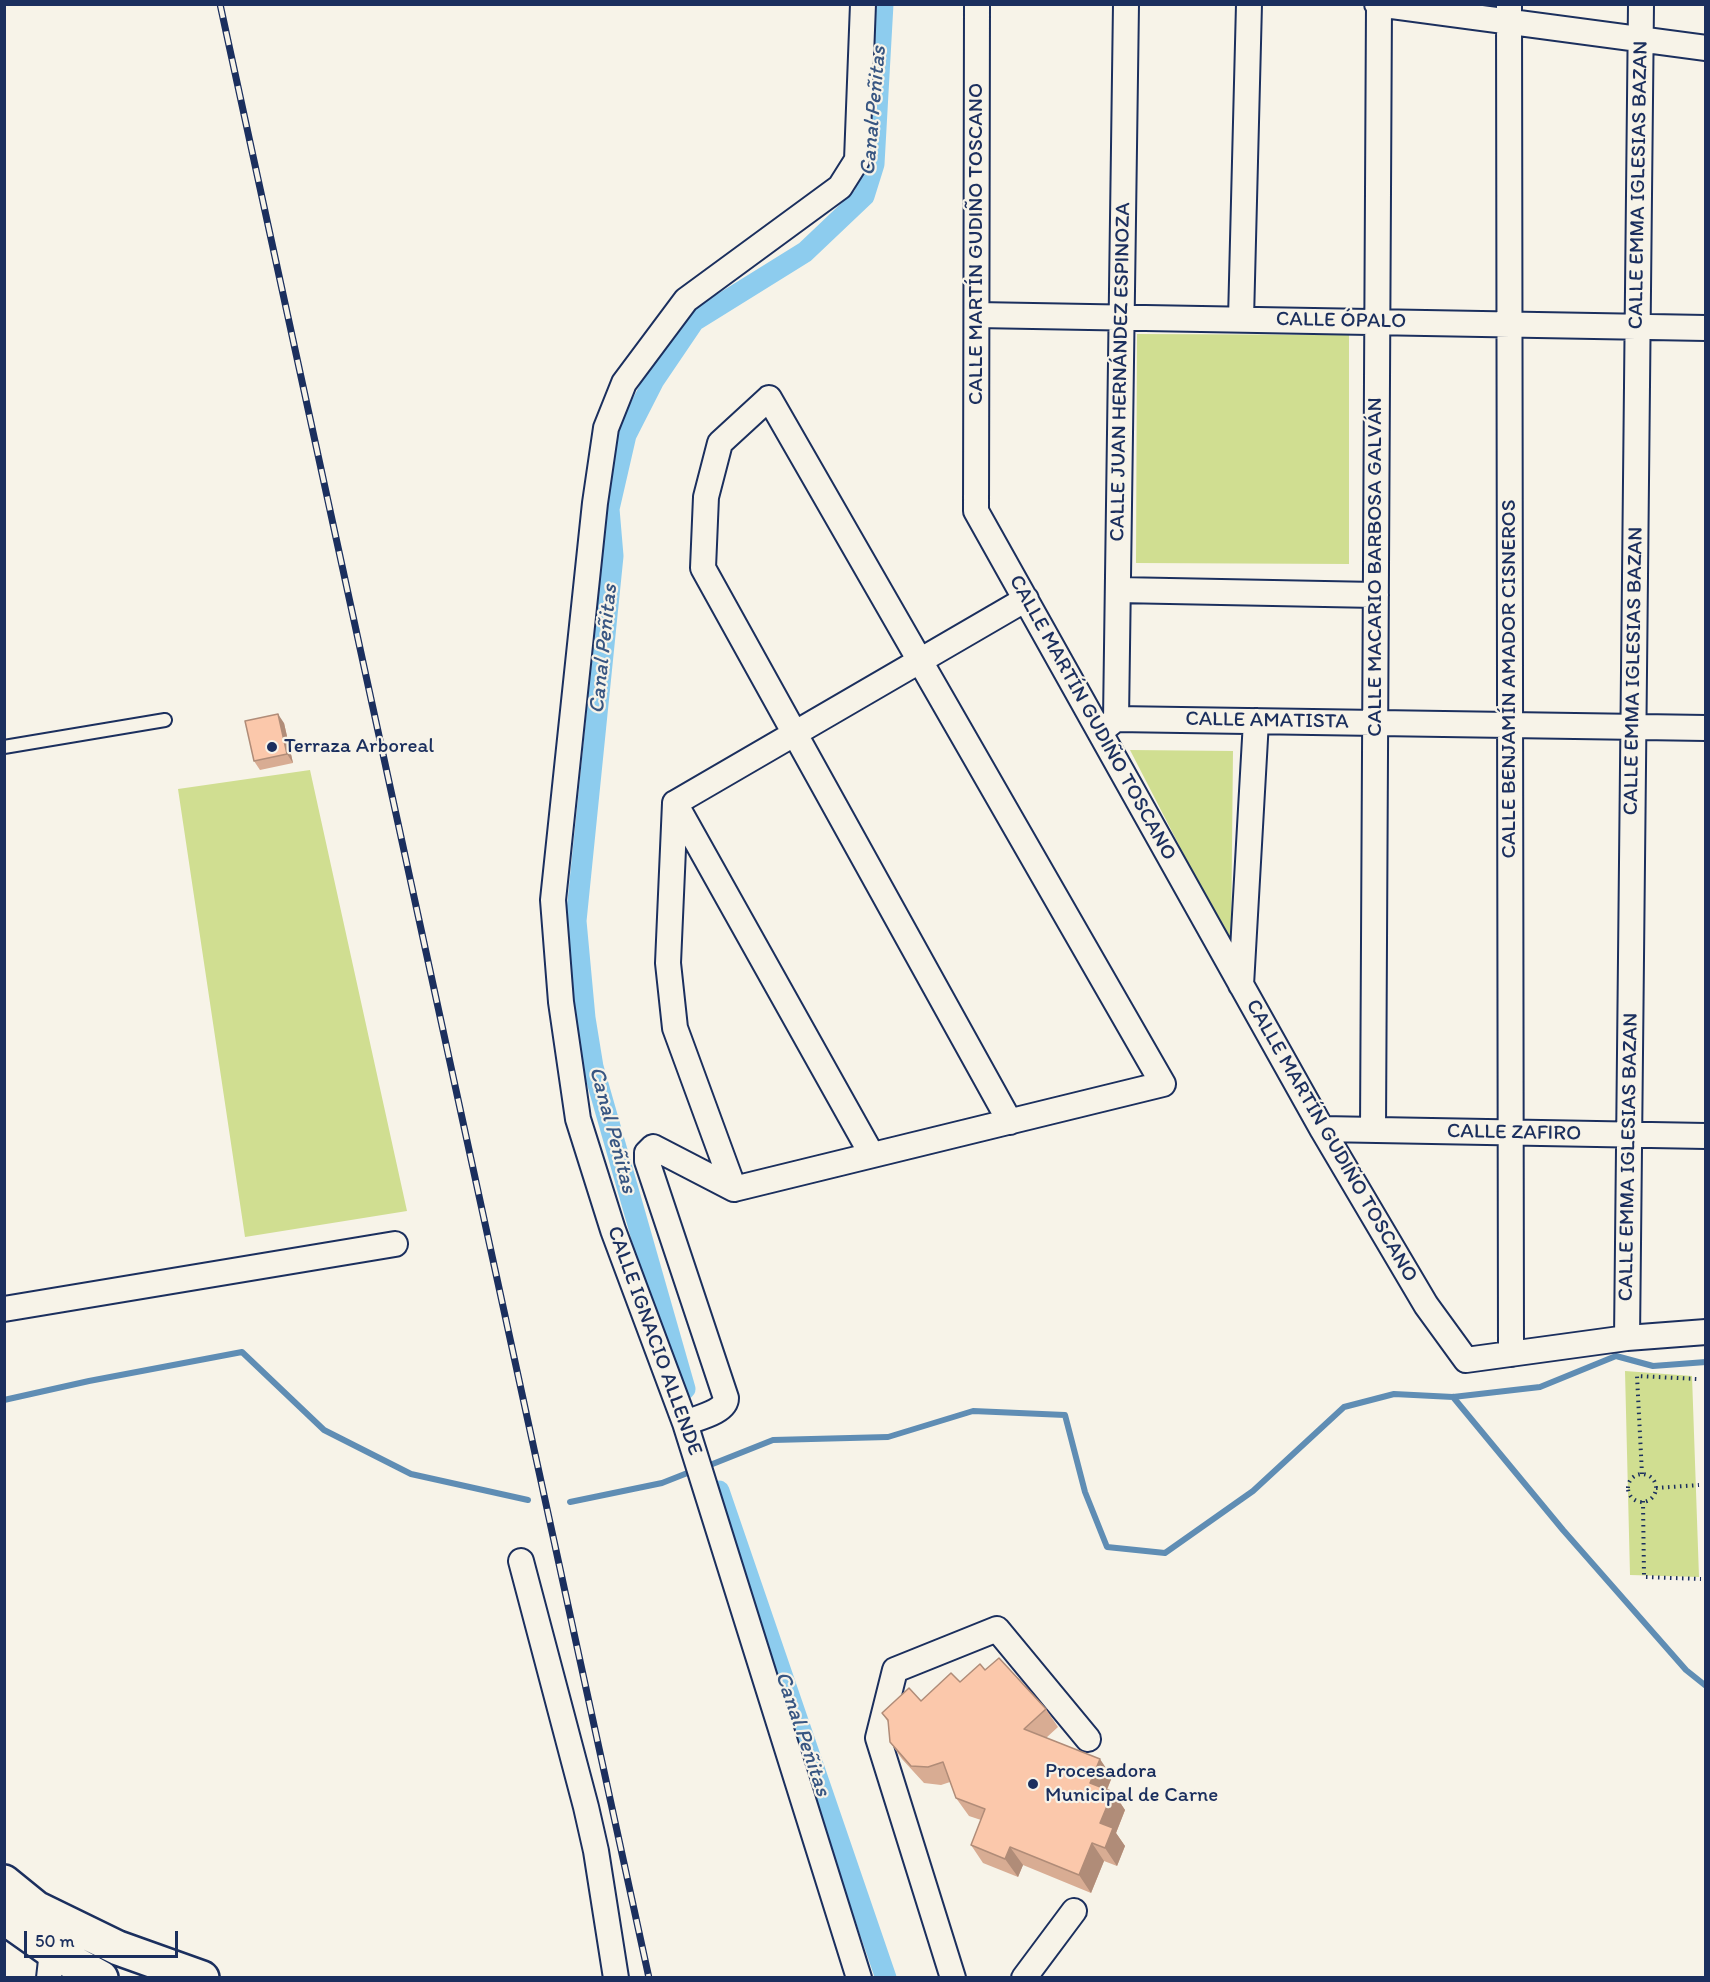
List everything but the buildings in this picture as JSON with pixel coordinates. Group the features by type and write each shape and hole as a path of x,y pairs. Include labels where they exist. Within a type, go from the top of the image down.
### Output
{"main road":[{"path":"4,1882 36,1908 118,1948 202,1977"},
{"path":"4,1917 50,1964 101,1977"}],"street":[{"name":"CALLE IGNACIO ALLENDE","path":"859,1977 688,1433 613,1230 578,1119 561,1002 553,900 595,503 606,428 624,383 686,300 840,187 857,160 863,4"},
{"name":"CALLE MARTÍN GUDIÑO TOSCANO","path":"977,4 976,511 1026,599 1108,725 1241,985 1322,1129 1426,1305 1466,1360 1511,1354"},
{"name":"CALLE JUAN HERNÁNDEZ ESPINOZA","path":"1108,725 1118,590 1126,4"},
{"path":"1241,320 1249,4"},
{"name":"CALLE EMMA IGLESIAS BAZAN","path":"1627,1338 1641,4"},
{"path":"1378,5 1509,13 1641,40 1706,48"},
{"name":"CALLE MACARIO BARBOSA GALVÁN","path":"1372,1130 1378,5"},
{"name":"CALLE BENJAMÍN AMADOR CISNEROS","path":"1509,13 1511,1354"},
{"name":"CALLE ÓPALO","path":"977,315 1706,328"},
{"path":"688,1433 722,1408 726,1398 647,1161 647,1154 653,1147 734,1189 1010,1122 1163,1084 769,398 720,443 706,497 703,568 1010,1122"},
{"path":"1118,590 1376,595"},
{"path":"675,803 1026,599"},
{"path":"1241,985 1256,721"},
{"name":"CALLE AMATISTA","path":"1108,725 1256,721 1706,728"},
{"path":"675,803 668,963 675,1028 734,1189"},
{"path":"675,803 872,1155"},
{"name":"CALLE ZAFIRO","path":"1322,1129 1706,1136"},
{"path":"4,1309 395,1244"},
{"path":"1511,1354 1627,1338 1706,1332"},
{"path":"520,1562 586,1807 596,1851 616,1977"},
{"path":"954,1977 878,1738 895,1670 997,1629 1088,1739"},
{"path":"1024,1977 1074,1911"}],"lane":[{"path":"4,747 165,720"}],"path":[{"path":"1642,1474 1637,1376 1697,1379"},
{"path":"1642,1474 1650,1476 1656,1488 1653,1496 1643,1501 1633,1498 1629,1490 1633,1477 1642,1474"},
{"path":"1656,1488 1699,1485"},
{"path":"1643,1501 1644,1577 1701,1579"}],"green space":[{"path":"1137,334 1349,335 1349,564 1136,563"},
{"path":"1130,750 1233,751 1231,946"},
{"path":"310,770 407,1211 245,1237 178,789"},
{"path":"1625,1371 1692,1376 1699,1577 1630,1575"}],"waterway":[{"name":"Canal Peñitas","path":"685,1389 593,1067 585,1018 576,921 613,556 609,509 626,435 654,380 694,321 805,252 864,196 874,164 883,4"},
{"path":"4,1400 89,1381 242,1352 324,1430 411,1474 528,1500"},
{"path":"705,1467 773,1440 888,1437 973,1411 1065,1415 1085,1492 1107,1547 1165,1553 1253,1491 1344,1407 1394,1394 1453,1397 1540,1387 1616,1356 1653,1366 1706,1362"},
{"path":"1453,1397 1563,1530 1686,1670 1706,1686"},
{"path":"570,1502 662,1483 695,1470"},
{"name":"Canal Peñitas","path":"719,1491 886,1978"}],"railway":[{"path":"220,4 649,1978"}],"place":[{"name":"Terraza Arboreal","path":"272,747"},
{"name":"Procesadora Municipal de Carne","path":"1033,1784"}]}
